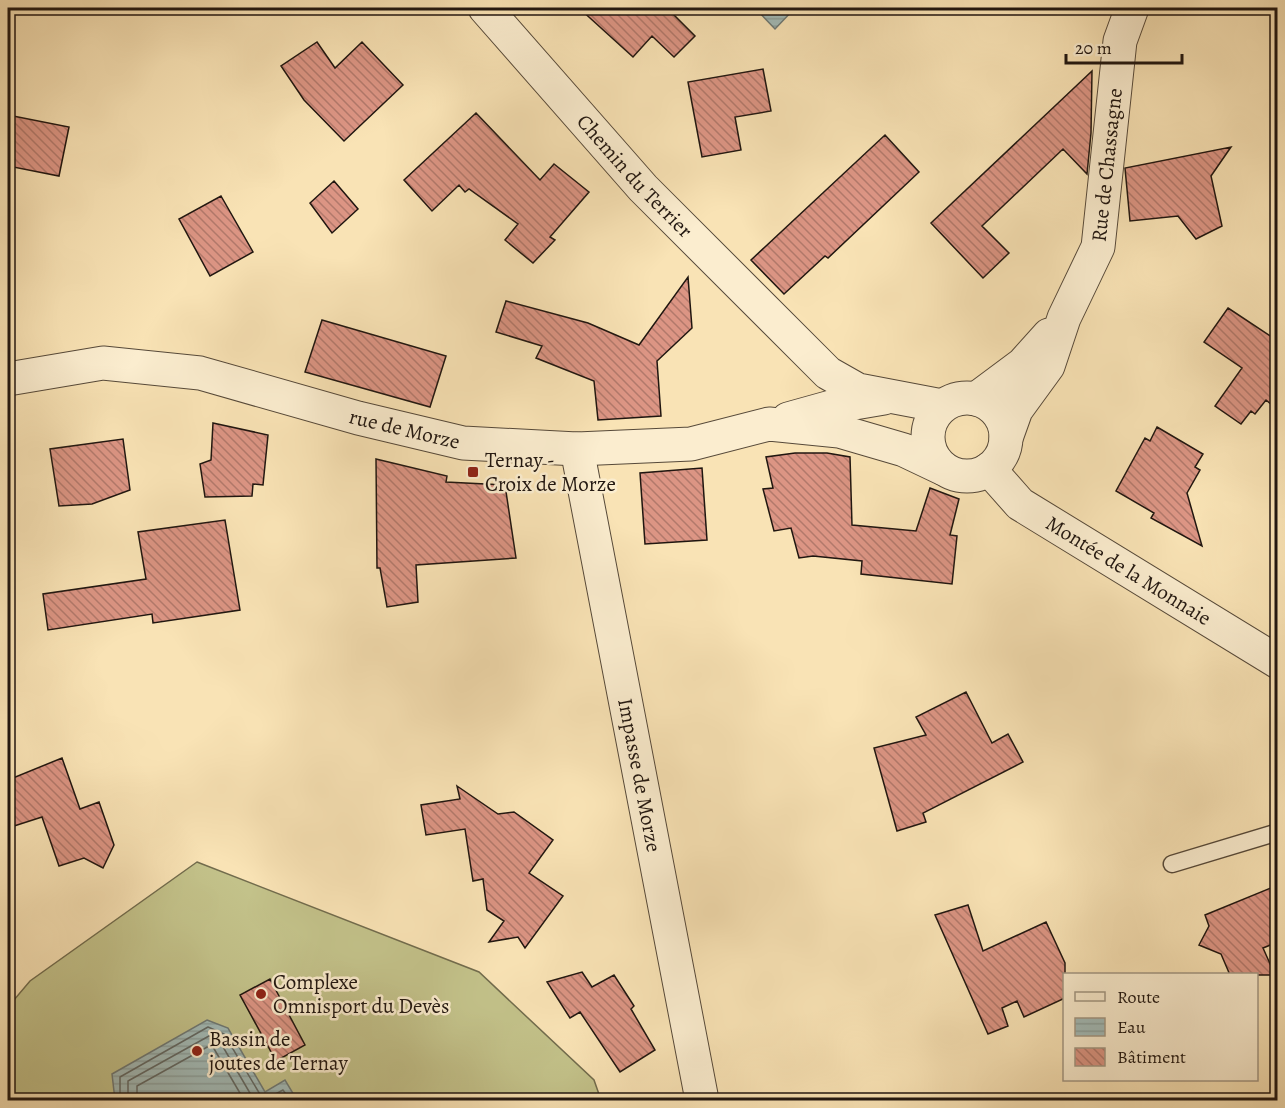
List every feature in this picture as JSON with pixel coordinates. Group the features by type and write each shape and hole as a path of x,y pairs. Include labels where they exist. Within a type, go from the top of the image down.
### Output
{"street":[{"name":"Chemin du Terrier","path":"485,8 643,188 791,338 828,373 858,390 889,398"},
{"name":"Rue de Chassagne","path":"1064,318 1098,247 1120,41 1132,8"},
{"path":"791,338 810,381 817,421 839,431 904,450 944,469 966,476 989,469 998,461 1016,410 1048,366 1064,318"},
{"path":"976,399 1023,364 1064,318"},
{"name":"rue de Morze","path":"8,379 103,363 200,373 358,418 462,443 577,448 691,444 769,424 817,421 889,398"},
{"path":"889,398 942,406"},
{"path":"944,469 929,450 927,438 933,415 942,406 958,398 976,399 986,403 1001,417 1006,438"},
{"name":"Impasse de Morze","path":"577,448 702,1101"},
{"name":"Montée de la Monnaie","path":"989,469 1020,504 1278,662"}],"lane":[{"path":"1172,864 1278,832"}],"shaded area":[{"name":"Complexe Omnisport du Devès","path":"197,862 479,972 594,1080 601,1100 8,1100 8,1007 30,981"}],"water":[{"path":"755,8 795,8 775,29"},
{"name":"Bassin de joutes de Ternay","path":"207,1020 228,1028 265,1092 285,1080 297,1100 115,1100 112,1074"}],"building":[{"path":"579,8 677,8 672,13 695,36 674,57 652,36 633,57"},
{"path":"317,42 335,68 362,42 403,85 344,141 304,100 281,66"},
{"path":"763,69 771,111 735,117 741,150 702,157 688,82"},
{"path":"1092,71 1091,133 1087,174 1063,149 982,226 1009,253 983,278 931,223"},
{"path":"476,113 540,180 554,164 589,192 550,237 555,240 533,263 505,240 518,224 469,189 465,192 459,185 432,211 404,180"},
{"path":"8,115 69,127 59,176 8,166"},
{"path":"885,135 919,172 828,258 825,256 784,294 751,260"},
{"path":"1231,147 1211,176 1222,226 1196,239 1178,216 1130,221 1125,168"},
{"path":"334,181 358,209 332,233 310,203"},
{"path":"221,196 253,252 210,276 179,219"},
{"path":"688,277 692,328 657,361 661,416 598,420 594,381 536,358 542,346 496,332 506,301 588,323 639,345"},
{"path":"1228,308 1278,341 1277,409 1266,400 1255,414 1251,411 1241,424 1215,406 1242,368 1204,342"},
{"path":"322,320 446,356 430,407 305,372"},
{"path":"213,423 268,435 263,485 253,484 252,496 205,497 200,464 211,460"},
{"path":"1157,427 1203,454 1195,467 1200,470 1187,493 1202,546 1151,518 1154,513 1116,491 1145,438 1150,441"},
{"path":"123,439 130,490 92,504 59,506 50,449"},
{"path":"795,453 827,453 850,457 852,525 916,531 930,488 959,499 950,535 957,536 952,584 861,574 862,561 813,556 799,558 791,528 774,531 763,489 773,488 766,457"},
{"path":"376,459 447,476 446,482 505,485 516,558 416,565 418,602 387,607 380,568 377,568"},
{"path":"702,468 707,540 645,544 640,473"},
{"path":"225,520 240,610 153,623 152,614 48,630 43,594 146,579 138,532"},
{"path":"966,692 992,743 1008,734 1023,762 923,813 926,822 897,831 874,748 926,735 916,717"},
{"path":"62,758 80,809 99,802 114,845 103,868 84,858 59,866 42,817 8,828 8,780"},
{"path":"457,786 498,814 514,812 553,840 529,873 563,896 525,948 518,937 489,942 504,921 487,910 483,879 473,881 465,829 426,835 421,805 460,799"},
{"path":"1278,885 1278,942 1263,948 1275,975 1229,973 1221,954 1199,945 1209,926 1205,915"},
{"path":"968,905 983,951 1046,922 1065,963 1063,999 1024,1017 1017,1001 1002,1008 1008,1026 988,1034 935,915"},
{"path":"582,972 592,987 614,975 634,1006 631,1009 655,1050 620,1072 580,1012 570,1018 547,982"},
{"path":"270,979 305,1045 276,1061 240,995"}],"place":[{"name":"Ternay - Croix de Morze","path":"473,472"},
{"name":"Complexe Omnisport du Devès","path":"261,994"},
{"name":"Bassin de joutes de Ternay","path":"197,1051"}]}
